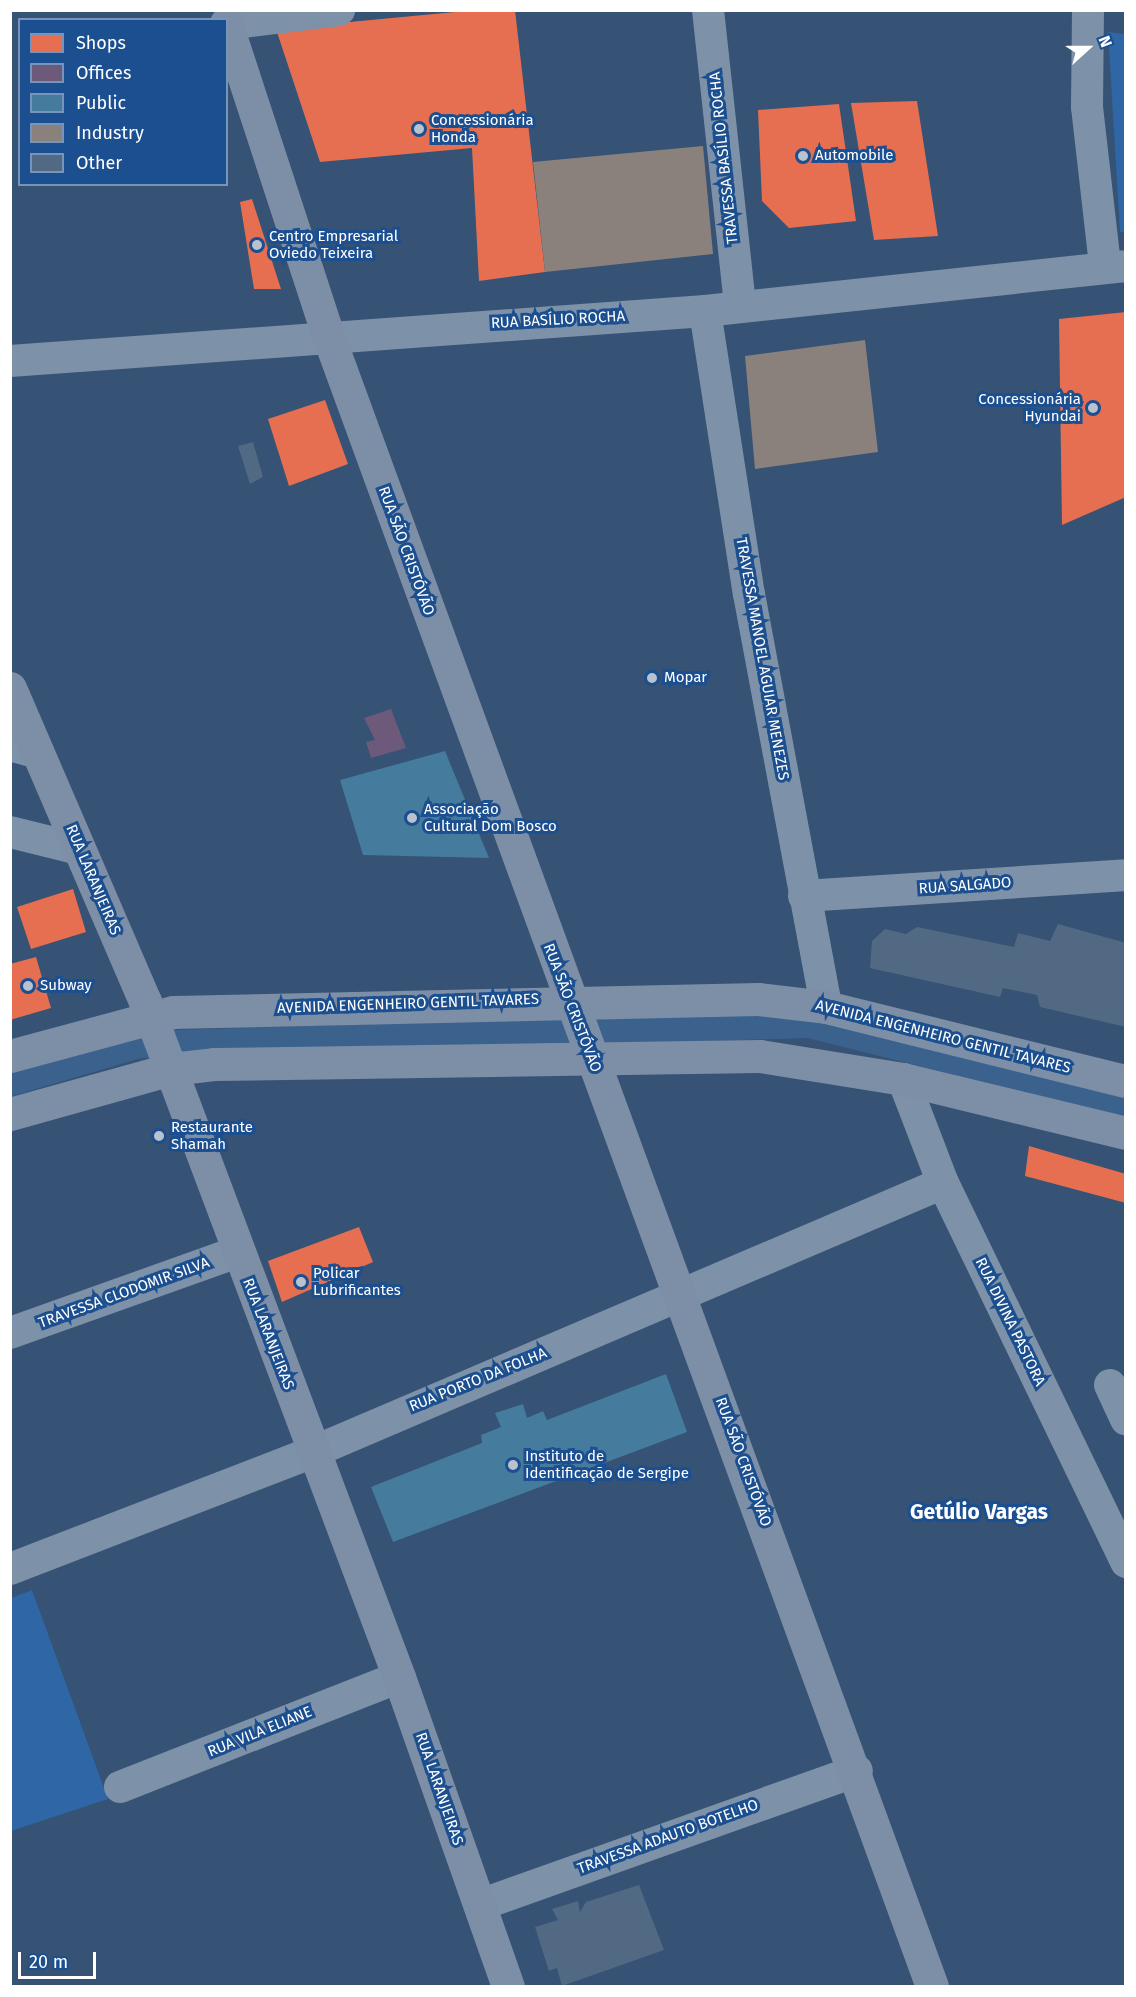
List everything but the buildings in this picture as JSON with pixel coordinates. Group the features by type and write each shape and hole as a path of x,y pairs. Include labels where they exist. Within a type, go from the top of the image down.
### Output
{"main road":[{"name":"RUA SÃO CRISTÓVÃO","path":"228,28 328,335 568,1002 592,1057 857,1771 932,1986"},
{"name":"RUA LARANJEIRAS","path":"10,688 24,749 79,849 170,1067 237,1252 399,1677 508,1986"},
{"name":"AVENIDA ENGENHEIRO GENTIL TAVARES","path":"10,1056 152,1022 568,1002 758,999 826,1007 1125,1081"},
{"path":"10,1114 170,1067 214,1064 760,1056 903,1078 1125,1132"}],"street":[{"path":"228,22 339,10"},
{"name":"TRAVESSA BASÍLIO ROCHA","path":"708,10 740,306"},
{"path":"1089,10 1087,107 1115,266"},
{"name":"RUA BASÍLIO ROCHA","path":"10,361 328,335 705,311 1115,266"},
{"name":"TRAVESSA MANOEL AGUIAR MENEZES","path":"705,311 804,896 826,1007"},
{"path":"10,832 79,849"},
{"name":"RUA SALGADO","path":"804,896 1125,875"},
{"name":"RUA DIVINA PASTORA","path":"903,1078 943,1183 1125,1562"},
{"name":"RUA PORTO DA FOLHA","path":"10,1569 313,1452 943,1183"},
{"name":"TRAVESSA CLODOMIR SILVA","path":"10,1333 237,1252"},
{"path":"1110,1385 1125,1420"},
{"name":"RUA VILA ELIANE","path":"120,1787 399,1677"},
{"name":"TRAVESSA ADAUTO BOTELHO","path":"480,1905 857,1771"}],"shaded area":[{"path":"1108,32 1125,34 1125,232 1120,232"},
{"path":"32,1590 108,1799 11,1831 11,1598"}],"waterway":[{"path":"10,1082 139,1044 808,1024 1126,1103"}],"place":[{"name":"Concessionária Honda","path":"419,129"},
{"name":"Automobile","path":"803,156"},
{"name":"Centro Empresarial Oviedo Teixeira","path":"257,245"},
{"name":"Concessionária Hyundai","path":"1093,408"},
{"name":"Mopar","path":"652,678"},
{"name":"Associação Cultural Dom Bosco","path":"412,818"},
{"name":"Subway","path":"28,986"},
{"name":"Restaurante Shamah","path":"159,1136"},
{"name":"Policar Lubrificantes","path":"301,1282"},
{"name":"Instituto de Identificação de Sergipe","path":"513,1465"}],"district":[{"name":"Getúlio Vargas","path":"979,1512"}]}
